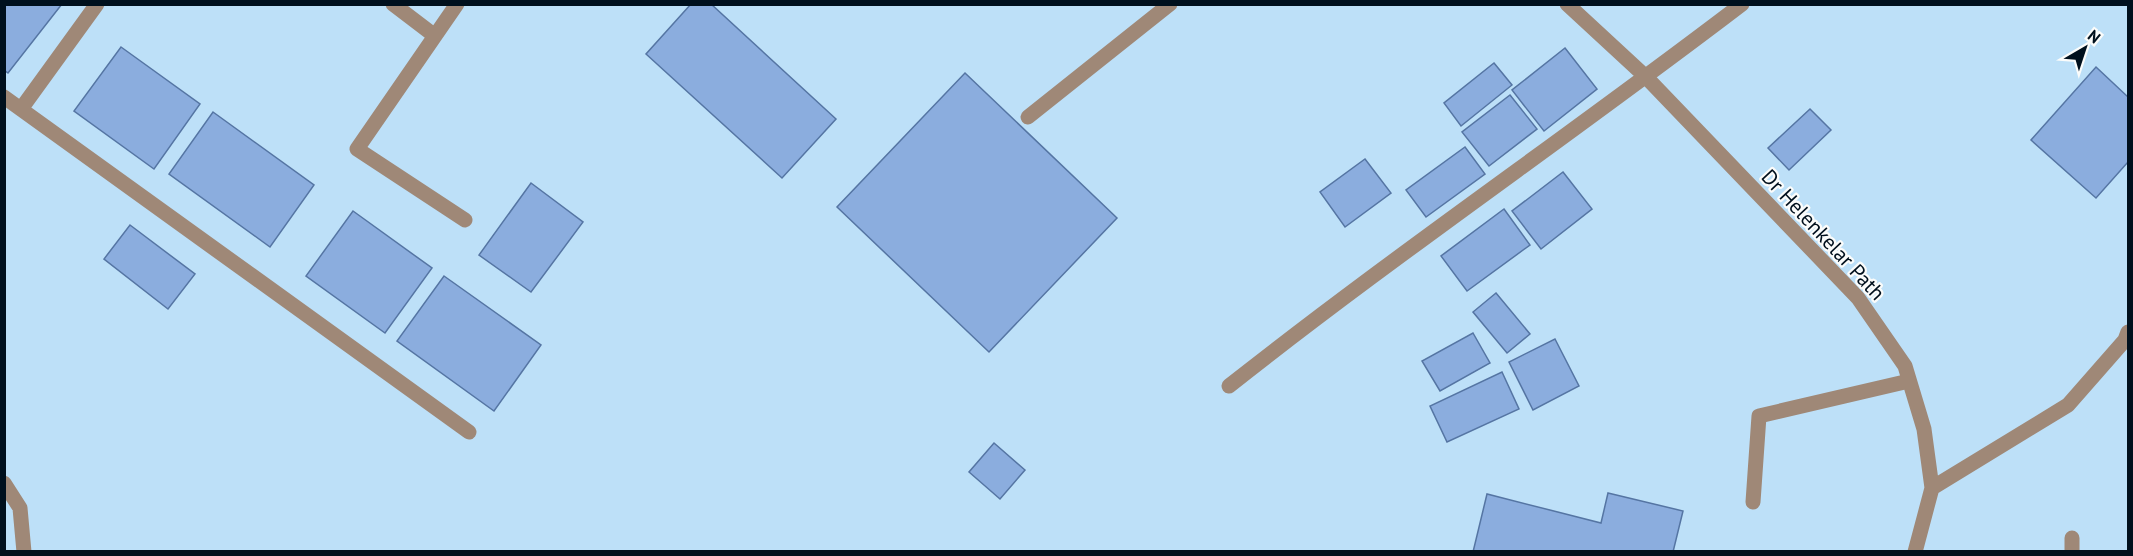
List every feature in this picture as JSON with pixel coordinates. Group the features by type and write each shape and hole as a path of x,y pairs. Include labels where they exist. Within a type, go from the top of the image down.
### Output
{"street":[{"path":"21,109 97,4"},
{"path":"393,4 435,36"},
{"path":"457,4 357,149 465,220"},
{"path":"1028,117 1170,4"},
{"name":"Dr Helenkelar Path","path":"1567,4 1646,77 1858,298 1905,366 1924,429 1932,488 1915,552"},
{"path":"1229,386 1308,324 1742,4"},
{"path":"4,97 469,432"},
{"path":"1932,488 2068,405 2125,340 2128,332"},
{"path":"1753,502 1759,416 1909,381"},
{"path":"4,483 20,508 24,552"}],"building":[{"path":"4,4 62,4 8,73 4,70"},
{"path":"691,4 711,4 836,119 782,178 646,54"},
{"path":"121,47 200,104 154,169 74,111"},
{"path":"1565,48 1597,89 1544,131 1512,90"},
{"path":"1494,63 1512,85 1461,126 1444,103"},
{"path":"2096,67 2128,97 2128,162 2096,198 2031,140"},
{"path":"965,73 1117,218 989,352 837,207"},
{"path":"1510,95 1537,129 1489,166 1462,132"},
{"path":"1810,109 1831,130 1789,170 1768,148"},
{"path":"213,112 314,185 270,247 169,174"},
{"path":"1465,147 1485,174 1426,217 1406,190"},
{"path":"1365,159 1391,193 1345,227 1320,192"},
{"path":"1563,172 1592,209 1541,249 1512,211"},
{"path":"531,183 583,222 531,292 479,255"},
{"path":"1504,209 1530,245 1467,291 1441,256"},
{"path":"353,211 432,268 385,333 306,276"},
{"path":"130,225 195,274 168,309 104,259"},
{"path":"444,276 541,345 494,411 397,341"},
{"path":"1496,293 1530,334 1507,353 1473,312"},
{"path":"1473,333 1490,363 1440,391 1422,361"},
{"path":"1555,339 1579,386 1533,410 1509,362"},
{"path":"1502,372 1519,409 1447,442 1430,406"},
{"path":"994,443 1025,470 1000,499 969,472"},
{"path":"1608,493 1683,511 1673,552 1473,552 1487,494 1601,523"}]}
